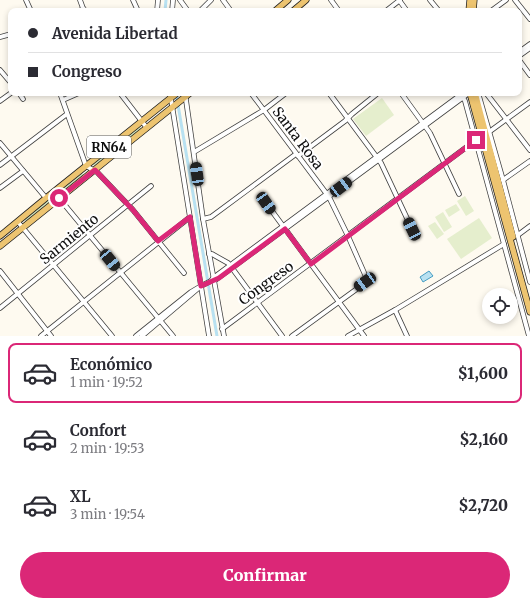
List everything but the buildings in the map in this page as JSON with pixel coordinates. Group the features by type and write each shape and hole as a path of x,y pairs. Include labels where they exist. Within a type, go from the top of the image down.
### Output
{"main road":[{"path":"297,8 306,0"},
{"name":"RN64","path":"0,236 172,96"},
{"name":"RN64","path":"0,246 185,96"},
{"path":"470,96 530,312"},
{"path":"476,96 530,299"}],"street":[{"path":"203,8 211,0"},
{"path":"390,8 400,0"},
{"path":"430,0 437,8"},
{"path":"495,8 506,0"},
{"path":"515,0 521,8"},
{"path":"522,9 530,19"},
{"path":"522,64 530,75"},
{"path":"0,70 8,79"},
{"path":"61,96 86,166 95,170 133,210 184,273"},
{"path":"63,100 72,96"},
{"path":"122,96 147,128"},
{"path":"173,96 209,336"},
{"path":"186,96 203,219 224,336"},
{"name":"Santa Rosa","path":"253,96 328,195 366,277 365,282 339,301"},
{"path":"194,152 264,110 282,96"},
{"path":"331,96 378,158 412,229"},
{"path":"203,219 210,216 297,155 348,118 374,96"},
{"path":"402,96 424,124 459,194"},
{"path":"136,336 191,292 213,280 231,267 461,96"},
{"path":"462,96 476,140 529,336"},
{"path":"479,96 530,281"},
{"path":"488,96 530,150"},
{"path":"489,132 530,102"},
{"path":"0,164 67,114"},
{"name":"Congreso","path":"222,329 476,140"},
{"path":"0,143 10,157 46,198"},
{"path":"503,180 530,161"},
{"path":"0,188 23,171"},
{"name":"Sarmiento","path":"0,308 54,266 151,186"},
{"path":"59,198 173,336"},
{"path":"266,203 364,336"},
{"path":"42,336 158,241 190,217"},
{"path":"18,222 24,227 112,336"},
{"path":"518,235 530,226"},
{"path":"348,336 395,310 504,244"},
{"path":"209,254 212,254 231,267 282,336"},
{"path":"0,271 51,336"},
{"path":"292,336 339,301"},
{"path":"395,310 407,336"},
{"path":"142,336 159,319"}],"green space":[{"path":"382,98 394,115 366,136 353,119"},
{"path":"140,126 141,129 95,166 93,165 93,164"},
{"path":"82,172 83,175 26,221 24,220 24,219"},
{"path":"465,196 474,211 466,216 457,201"},
{"path":"456,204 460,210 449,217 445,210"},
{"path":"443,212 452,227 444,232 435,217"},
{"path":"479,218 492,238 461,259 447,239"},
{"path":"435,222 444,234 437,239 428,226"}],"water":[{"path":"429,271 433,276 423,282 420,277"}],"waterway":[{"path":"165,8 166,0"},
{"path":"177,96 217,336"}],"route":[{"path":"59,198 95,170 133,210 158,241 190,217 201,286 219,278 285,229 311,264 476,140"}]}
